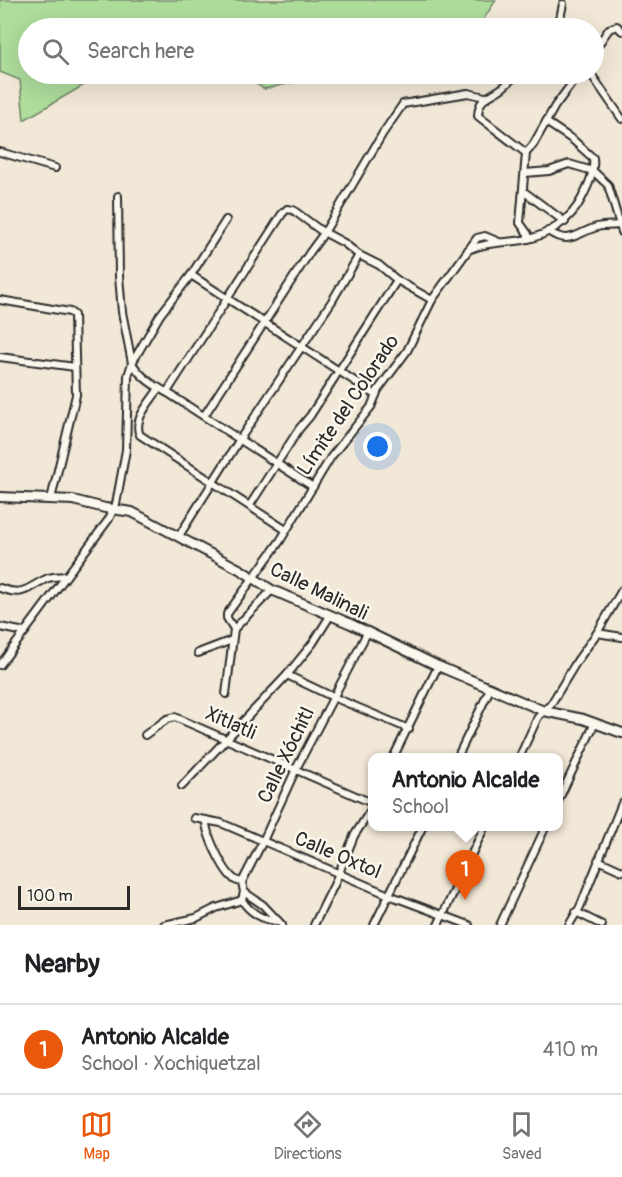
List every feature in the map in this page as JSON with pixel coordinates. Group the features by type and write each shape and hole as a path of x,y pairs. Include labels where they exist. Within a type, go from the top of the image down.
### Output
{"street":[{"path":"560,18 563,4"},
{"path":"604,37 610,28 617,26 622,31"},
{"path":"507,84 485,98 478,106 478,118 526,153"},
{"path":"546,122 573,140 593,158 593,171 575,211 564,222 528,239 528,234 520,223 526,153 555,106 572,84"},
{"path":"598,84 622,119"},
{"path":"204,416 324,233 383,133 403,104 468,93 485,98"},
{"path":"0,152 55,168"},
{"path":"525,173 549,171 569,164 593,171 607,182 622,232"},
{"path":"523,191 564,222"},
{"path":"118,196 122,312 132,363 146,380 314,487"},
{"path":"167,392 286,210 293,210 324,233 344,243 359,255 379,265 397,280 432,300"},
{"path":"0,665 110,519 126,450 128,376 132,363 160,315 191,275 226,220"},
{"path":"548,231 559,238 567,239 599,226 621,225"},
{"name":"Límite del Colorado","path":"234,629 227,615 286,530 332,457 371,406 376,395 407,351 432,300 467,250 481,236 499,242 528,239"},
{"path":"178,536 332,301 359,255"},
{"path":"191,275 376,395"},
{"path":"250,505 397,280"},
{"path":"0,300 73,314 76,395 51,499"},
{"path":"0,357 75,366"},
{"path":"159,388 140,417 138,432 144,439 286,530"},
{"path":"126,434 138,432"},
{"name":"Calle Malinali","path":"0,497 73,500 132,512 272,590 490,690 544,711 572,716 622,733"},
{"path":"0,588 10,592 25,592 48,578 66,576"},
{"path":"226,694 234,629 272,590"},
{"path":"521,753 538,717 551,704 622,591"},
{"path":"182,786 287,675 313,643 330,616"},
{"path":"0,627 25,632"},
{"name":"Calle Xóchitl","path":"242,882 296,769 368,633"},
{"path":"597,633 622,637"},
{"path":"198,653 232,640"},
{"path":"396,753 438,666"},
{"path":"287,675 409,729"},
{"path":"459,753 490,690"},
{"name":"Xitlatli","path":"145,735 167,719 175,717 368,801"},
{"path":"563,791 596,723"},
{"path":"569,925 580,907 598,860 620,814 622,803"},
{"path":"314,925 354,836 368,814"},
{"name":"Calle Oxtol","path":"194,818 221,823 389,895 469,925"},
{"path":"206,820 206,828 220,860 231,877 242,882 244,892 242,900"},
{"path":"374,925 421,831"},
{"path":"438,925 483,831"},
{"path":"500,925 544,831"},
{"path":"598,860 622,871"},
{"path":"244,892 263,905 280,923"},
{"path":"242,900 260,916 280,923"},
{"path":"164,925 196,918 216,908 242,900"},
{"path":"576,912 602,925"}],"green space":[{"path":"0,0 496,0 484,18 18,18 18,79 0,72"},
{"path":"20,84 86,84 24,120"},
{"path":"256,84 287,84 264,89"}],"place":[{"name":"Antonio Alcalde","path":"465,900"}]}
